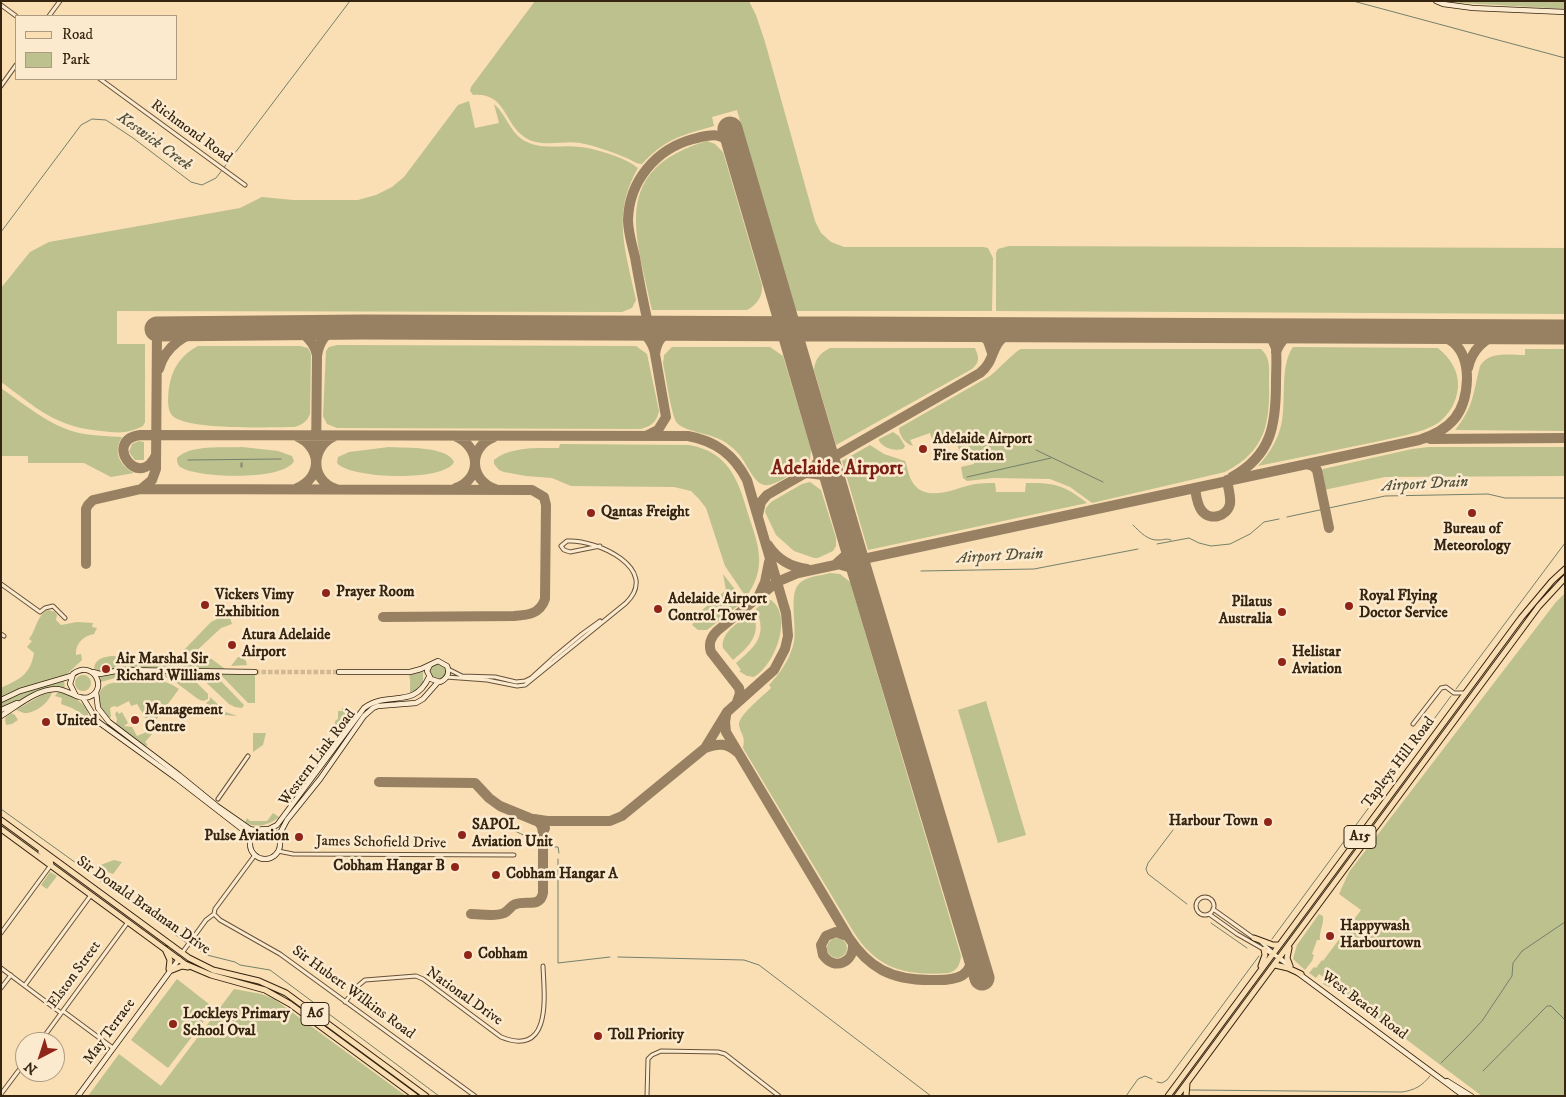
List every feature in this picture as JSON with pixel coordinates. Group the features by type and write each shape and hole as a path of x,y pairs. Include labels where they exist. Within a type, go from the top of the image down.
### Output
{"main road":[{"name":"Tapleys Hill Road","path":"1177,1096 1290,945 1464,702 1466,693 1526,613 1552,581 1565,569"},
{"name":"Tapleys Hill Road","path":"1170,1095 1279,945 1464,702 1539,606 1565,578"},
{"name":"Sir Donald Bradman Drive","path":"1,820 189,958 213,970 259,981 286,993 426,1096"},
{"name":"Sir Donald Bradman Drive","path":"1,828 179,959 194,968 226,980 265,990 282,998 415,1096"},
{"path":"24,837 50,860 51,865"},
{"path":"1254,938 1279,945"},
{"path":"172,945 179,959 189,958"},
{"path":"1290,945 1287,958 1290,966"},
{"path":"164,948 170,960 171,969 182,966 194,968"},
{"path":"1257,976 1265,955 1264,950"},
{"path":"1275,965 1301,974"},
{"path":"1186,1096 1187,1082"}],"street":[{"path":"50,15 60,1"},
{"path":"1436,1 1443,4 1473,8 1565,12"},
{"path":"1,5 15,15"},
{"path":"1,86 15,66"},
{"name":"Richmond Road","path":"101,80 245,185"},
{"path":"430,665 429,677 438,682 446,677 487,680 517,686 525,685 629,600 635,590 636,582 630,569 620,557 608,549 600,546 580,541 570,540 564,542 561,546 564,550 570,552 600,546"},
{"path":"1,584 40,612 45,608 53,606 65,618"},
{"path":"339,672 410,672 438,661 462,676 495,677 516,682 525,681 531,678 582,634 606,619"},
{"path":"1,700 20,691 72,676 79,670 85,669 100,674 121,670 255,672"},
{"path":"446,677 448,669"},
{"path":"1,710 54,689 62,689 83,698 97,721 176,778 247,833 255,855 267,858 278,852 280,844 278,837 269,829 250,829 103,717 98,708 96,692 98,682 96,676 91,671"},
{"path":"72,676 70,684 75,694"},
{"name":"Western Link Road","path":"269,829 276,825 364,708 379,700 403,699 412,696 423,688 429,677"},
{"name":"Western Link Road","path":"278,837 287,820 320,779 364,716 373,708 385,704 416,703 423,699 438,682"},
{"path":"1413,724 1441,688 1446,687 1464,702"},
{"path":"83,698 96,692"},
{"path":"1454,693 1466,693"},
{"path":"1,716 32,697"},
{"path":"215,804 248,756"},
{"path":"250,840 258,830"},
{"name":"James Schofield Drive","path":"278,852 306,854 514,856"},
{"path":"182,953 210,916 214,914 215,909 255,855"},
{"path":"1,933 51,865"},
{"path":"25,985 92,894"},
{"path":"1209,914 1213,909 1210,899 1205,897 1198,900 1196,905 1198,911 1203,914 1209,914 1237,934 1280,958"},
{"path":"1213,909 1273,954"},
{"name":"Sir Hubert Wilkins Road","path":"214,914 220,920 280,954 475,1096"},
{"name":"Elston Street","path":"47,1032 128,922"},
{"name":"West Beach Road","path":"1280,958 1464,1096"},
{"name":"May Terrace","path":"78,1096 179,959"},
{"name":"National Drive","path":"345,1002 358,985 365,980 416,976 423,979 501,1037 514,1041 523,1040 534,1035 543,1022 543,966"},
{"path":"1,968 113,1048"},
{"path":"1,988 11,975"},
{"path":"646,1096 648,1060 652,1055 661,1051 718,1052 725,1054 779,1096"},
{"path":"1,1094 15,1075"},
{"name":"West Beach Road","path":"1458,1092 1470,1096"},
{"path":"1170,1095 1177,1096"}],"green space":[{"path":"535,1 749,1 765,42 815,221 821,233 831,242 844,247 988,248 993,258 992,311 794,310 737,110 712,117 714,126 692,132 666,143 642,164 585,144 573,142 543,143 523,136 498,103 484,95 473,95 470,91 471,87"},
{"path":"1443,1 1565,1 1565,9 1446,2"},
{"path":"469,101 475,128 499,123 494,104 523,140 544,146 574,146 595,150 619,157 638,168 625,201 623,217 625,249 636,300 632,308 622,312 117,311 117,344 145,344 145,422 143,426 122,432 85,429 59,421 36,408 1,382 1,288 30,252 49,242 240,208 262,197 293,200 358,200 376,195 392,187 404,177 458,105"},
{"path":"707,141 715,144 723,152 762,285 760,296 754,306 747,310 652,310 640,256 637,231 637,208 642,187 655,169 676,153"},
{"path":"1009,246 1565,248 1565,314 996,311 996,253 998,249"},
{"path":"337,345 636,346 647,354 659,411 653,423 641,429 337,428 327,424 323,416 326,351 329,347"},
{"path":"198,346 300,346 308,348 311,354 310,414 306,421 294,427 228,427 209,426 178,419 171,414 169,408 168,394 170,381 175,368 182,358"},
{"path":"672,347 770,347 783,356 811,449 810,459 807,463 799,470 777,482 766,485 762,484 754,478 739,455 727,443 677,423 663,364 664,355"},
{"path":"1293,347 1438,348 1450,361 1455,370 1458,381 1456,398 1446,416 1432,427 1424,430 1390,439 1258,466 1273,445 1281,427 1286,363"},
{"path":"830,348 975,348 978,359 972,369 836,445 814,370 819,357"},
{"path":"1021,349 1261,349 1268,360 1269,368 1268,410 1263,434 1249,455 1239,464 1225,472 1092,503 1070,487 1050,479 993,478 967,481 963,478 961,467 974,464 972,451 960,453 957,443 950,445 948,441 934,445 930,433 910,440 913,446 903,439 899,428 990,376"},
{"path":"1525,349 1565,349 1565,431 1455,430 1469,407 1480,366 1484,361 1500,355 1525,355"},
{"path":"1,388 38,414 68,430 90,435 122,437 118,448 119,458 134,473 111,477 84,463 28,463 28,456 1,456"},
{"path":"893,432 899,436 905,446 903,449 890,449 879,441 879,439"},
{"path":"139,441 144,442 144,460 135,460 129,452 132,444"},
{"path":"560,444 689,445 714,454 731,471 736,481 756,538 759,567 753,586 746,597 725,566 706,508 691,491 674,487 571,486 552,478 504,472 499,470 494,464 494,460 508,452 525,449 559,448"},
{"path":"870,445 884,454 905,461 913,483 919,489 926,492 942,492 975,484 995,483 996,492 1025,492 1026,483 1045,484 1066,489 1087,503 868,550 842,461"},
{"path":"242,447 278,451 292,456 294,461 287,467 275,472 241,476 206,474 181,467 178,463 177,458 190,451 208,448"},
{"path":"389,447 435,450 450,457 454,462 447,468 434,473 397,476 360,472 345,468 337,463 338,457 349,452"},
{"path":"1429,447 1565,447 1565,476 1385,477 1324,490 1320,472 1323,469"},
{"path":"810,482 821,490 836,538 836,546 833,551 818,558 794,551 776,535 765,512 771,502 802,484"},
{"path":"830,573 840,574 850,582 961,956 958,966 949,973 920,973 894,968 872,954 862,944 743,748 744,740 739,724 740,720 747,710 771,688 769,685 784,665 794,642 795,590 805,580"},
{"path":"723,574 744,601 707,630 698,630 692,625 701,611 726,590"},
{"path":"1565,593 1565,1096 1482,1096 1387,1025 1386,1027 1380,1023 1381,1020 1375,1016 1373,1018 1368,1014 1369,1011 1344,993 1342,995 1336,992 1339,989 1332,984 1329,987 1323,984 1326,979 1319,974 1316,978 1309,973 1323,961 1361,910 1339,894 1349,872 1556,602"},
{"path":"771,600 778,608 781,618 779,641 768,663 761,671 754,677 747,676 739,671 741,670 736,663 749,652 758,640 761,627 756,609 765,601"},
{"path":"48,610 55,612 57,615 56,620 61,625 77,622 93,623 92,627 97,628 94,634 83,639 78,644 76,655 81,654 82,660 66,675 1,697 1,688 19,679 30,666 34,653 27,647 32,641 29,639 39,619"},
{"path":"752,612 756,627 753,639 733,660 723,648 723,642 732,627"},
{"path":"219,618 230,618 232,624 221,628 193,654 182,652 211,622"},
{"path":"111,656 189,658 197,661 209,657 225,669 167,667 99,671 94,668 98,661"},
{"path":"238,657 246,661 247,665 231,666"},
{"path":"438,663 444,665 446,671 444,677 438,679 432,677 430,671 432,665"},
{"path":"122,672 122,676 101,682 100,677"},
{"path":"124,672 182,674 195,681 208,694 208,699 203,701 198,699 174,681 165,677 124,676"},
{"path":"195,672 215,675 244,705 242,708 229,704"},
{"path":"423,672 423,685 410,695 409,675"},
{"path":"219,673 255,675 255,703 248,703"},
{"path":"80,675 86,675 91,680 89,689 80,691 75,686 75,680"},
{"path":"124,680 160,681 179,689 152,724 149,718 146,719 137,704 131,706 129,701 110,708 111,717 109,718 101,707 99,693 107,685"},
{"path":"64,681 65,689 48,688 1,709 1,702 30,690"},
{"path":"52,692 48,700 33,712 24,713 16,710 42,695"},
{"path":"58,692 79,701 86,709 88,718 72,708 61,704 62,698 55,696"},
{"path":"210,697 226,712 237,716 224,715 206,703 210,700"},
{"path":"986,701 1026,835 998,843 958,710"},
{"path":"342,708 349,708 354,715 335,742 335,721 338,719 338,711 342,711"},
{"path":"117,711 119,714 122,712 128,723 124,726 132,727 137,736 149,731 152,734 145,742 148,745 144,746 116,725 117,719 115,714"},
{"path":"11,713 18,720 6,725 5,718"},
{"path":"253,733 266,733 263,745 253,752"},
{"path":"273,813 279,817 267,824 258,826 245,822 247,818 250,821 267,821"},
{"path":"114,860 122,862 113,874 95,867"},
{"path":"50,872 57,876 47,889 41,885"},
{"path":"1319,914 1323,916 1320,940 1317,940 1312,954 1314,955 1312,961 1305,970 1293,959 1297,945"},
{"path":"837,938 844,941 847,948 844,955 837,958 830,955 827,948 830,941"},
{"name":"Lockleys Primary School Oval","path":"177,979 214,1008 168,1068 131,1040"},
{"path":"234,989 261,994 274,999 406,1096 88,1096 119,1054 161,1086"}],"waterway":[{"name":"Keswick Creek","path":"1,232 81,125 92,119 106,120 191,182 202,185 216,178 350,1"},
{"path":"1353,1 1565,58"},
{"path":"1036,450 1103,482"},
{"path":"967,477 1051,458"},
{"path":"188,460 281,459"},
{"name":"Airport Drain","path":"1287,517 1385,496 1488,494 1505,498 1565,498"},
{"name":"Airport Drain","path":"1157,544 1189,538 1211,546 1230,544 1250,534 1264,522 1279,519"},
{"path":"1133,525 1144,536 1151,539 1171,540"},
{"path":"1456,689 1565,543"},
{"name":"Airport Drain","path":"921,571 1034,569 1138,549"},
{"path":"1272,939 1451,696"},
{"path":"1,809 76,863"},
{"path":"1173,830 1148,863 1146,869 1148,874 1187,904"},
{"name":"Airport Drain","path":"515,831 532,840 534,846 537,847"},
{"name":"Airport Drain","path":"555,847 558,847 559,853"},
{"path":"558,859 558,963 610,957"},
{"path":"94,876 184,941 207,955 240,965 270,970 439,1096"},
{"path":"1441,1063 1482,1021 1512,976 1513,963 1522,951 1565,922"},
{"path":"1211,923 1247,948"},
{"path":"1157,1082 1162,1083 1167,1080 1259,956"},
{"path":"618,957 744,960 759,965 931,1096"},
{"path":"1483,1071 1547,1006 1551,1006 1565,1020"},
{"path":"1126,1096 1138,1079 1145,1076 1152,1079"},
{"path":"1190,1090 1402,1092 1418,1087 1430,1076"}],"taxiway":[{"path":"649,328 629,234 628,220 633,192 639,180 656,159 667,150 680,144 712,135 722,137 736,150"},
{"path":"159,369 171,347 184,337 208,328"},
{"path":"293,328 309,339 317,355"},
{"path":"316,461 317,356 323,338 339,328"},
{"path":"629,328 639,331 646,336 655,353"},
{"path":"141,489 152,480 156,469 157,329"},
{"path":"648,435 658,430 666,417 655,354 657,344 665,334 679,329"},
{"path":"976,329 988,341 992,353"},
{"path":"758,515 761,502 767,495 980,373 990,361 1002,338 1019,330"},
{"path":"1232,477 1256,459 1264,448 1273,425 1276,398 1276,348 1272,339 1260,330"},
{"path":"1276,352 1285,338 1298,331"},
{"path":"737,702 740,693 739,688 711,652 710,643 712,638 717,631 777,582 798,573 1419,440 1440,431 1460,411 1466,391 1467,374 1466,364 1454,343 1434,331"},
{"path":"1468,368 1472,355 1476,350 1489,338 1501,331"},
{"path":"156,455 149,465 141,468 133,466 127,461 124,445 129,439 140,435 688,436 707,441 730,456 747,480 786,613 788,636 785,649 774,670 727,712 705,748 622,816 610,821 547,821 534,819"},
{"path":"296,436 311,447 315,454 316,462 315,470 311,477 297,488"},
{"path":"335,436 321,447 316,463 317,471 321,478 327,485 336,489"},
{"path":"455,436 469,447 475,462 471,477 456,488"},
{"path":"494,437 480,448 476,455 475,463 476,471 480,478 486,485 495,489"},
{"path":"1430,439 1565,438"},
{"path":"815,466 820,458 822,444"},
{"path":"1306,464 1313,466 1317,470 1329,528"},
{"path":"807,473 823,475 834,485"},
{"path":"1195,488 1200,509 1205,514 1214,517 1222,515 1230,504 1227,480"},
{"path":"86,564 86,509 88,505 93,500 141,489 532,490 544,497 546,505 545,599 537,611 514,616 383,617"},
{"path":"836,564 846,555 850,540"},
{"path":"768,545 785,562 807,569"},
{"path":"759,595 765,582 769,562"},
{"path":"841,565 852,568 862,578"},
{"path":"726,716 726,732 849,938 868,960 882,970 899,977 917,980 948,980 956,978 967,971 971,965 972,946"},
{"path":"705,748 722,745 730,747 737,752"},
{"path":"379,782 475,783 489,798 500,806 539,822 543,833"},
{"path":"471,914 500,914 506,912 514,905 533,903 541,898 543,893 543,833 545,828"},
{"path":"847,936 836,932 826,936 821,945 823,955 832,963 842,963 850,956 853,944"}],"runway":[{"path":"730,129 982,978"},
{"path":"157,329 363,327 1565,332"}],"tunnel":[{"path":"255,672 339,672"}],"place":[{"name":"Adelaide Airport Fire Station","path":"923,449"},
{"name":"Qantas Freight","path":"591,513"},
{"name":"Bureau of Meteorology","path":"1472,513"},
{"name":"Prayer Room","path":"326,593"},
{"name":"Vickers Vimy Exhibition","path":"205,605"},
{"name":"Royal Flying Doctor Service","path":"1349,606"},
{"name":"Adelaide Airport Control Tower","path":"658,609"},
{"name":"Pilatus Australia","path":"1282,612"},
{"name":"Atura Adelaide Airport","path":"232,645"},
{"name":"Helistar Aviation","path":"1282,662"},
{"name":"Air Marshal Sir Richard Williams","path":"106,669"},
{"name":"Management Centre","path":"135,720"},
{"name":"United","path":"46,722"},
{"name":"Harbour Town","path":"1268,822"},
{"name":"SAPOL Aviation Unit","path":"462,835"},
{"name":"Pulse Aviation","path":"299,837"},
{"name":"Cobham Hangar B","path":"455,867"},
{"name":"Cobham Hangar A","path":"496,875"},
{"name":"Happywash Harbourtown","path":"1330,936"},
{"name":"Cobham","path":"468,955"},
{"name":"Lockleys Primary School Oval","path":"173,1024"},
{"name":"Toll Priority","path":"598,1036"}],"district":[{"name":"Adelaide Airport","path":"837,470"}]}
